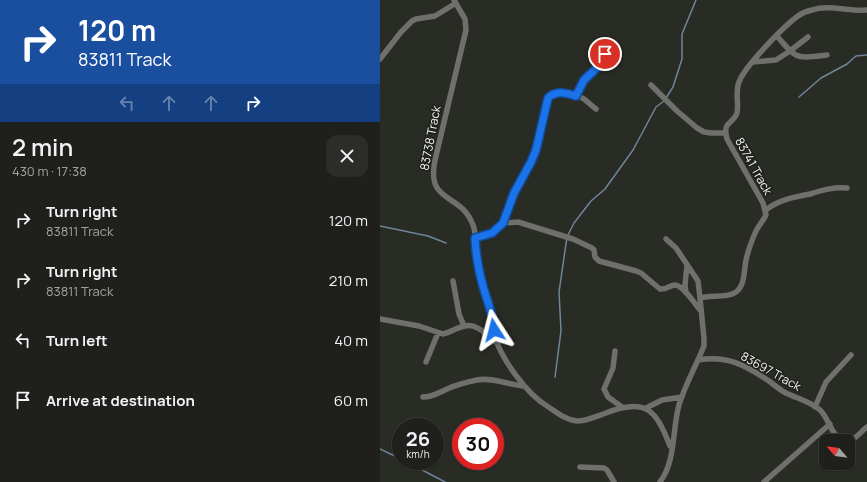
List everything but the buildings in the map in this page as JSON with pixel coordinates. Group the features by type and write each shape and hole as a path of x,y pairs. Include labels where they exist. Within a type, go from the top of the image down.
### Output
{"street":[{"path":"380,59 400,32 412,21 435,16 455,1"},
{"name":"83738 Track","path":"455,1 465,19 466,30 435,160 433,179 435,187 463,209 473,226 480,273 493,315 495,334 498,344 510,366 524,386 543,404 565,417 574,420 585,420 622,407 636,406 646,408"},
{"name":"83741 Track","path":"700,298 733,294 739,290 743,281 746,260 756,231 765,218 766,210 725,133 727,125 737,112 736,97 739,81 744,72 777,36 798,16 815,9 822,8 867,10"},
{"path":"777,36 793,55 801,58 827,55"},
{"path":"753,62 771,61 781,57 808,37"},
{"path":"578,97 584,80 600,65 605,54"},
{"path":"651,85 676,111 697,128 704,132 725,133"},
{"path":"475,238 492,233 503,223 514,193 536,150 548,98 551,95 559,93 578,97 596,109"},
{"path":"766,210 772,205 795,196 817,192 826,188 847,188"},
{"path":"503,223 518,222 573,239 592,248 595,252 595,257 599,261 636,271 660,289 663,290 676,285 686,293 700,310"},
{"path":"660,482 667,470 674,425 682,397 698,360 704,340 700,310 699,282 676,248 666,239"},
{"path":"686,293 685,285 687,264"},
{"path":"453,280 459,314 464,326"},
{"path":"380,319 419,326 444,334 464,326 472,326 478,328 498,344"},
{"path":"426,362 438,333"},
{"path":"615,351 613,368 605,384 604,392 608,397 622,407"},
{"path":"815,407 826,382 851,355"},
{"name":"83697 Track","path":"698,360 719,358 741,365 758,373 782,390 815,407 823,414 838,436 847,441 853,439 867,427"},
{"path":"423,397 431,397 448,388 478,380 493,380 513,386 524,386"},
{"path":"671,448 660,423 646,408 662,400 682,397"},
{"path":"764,482 830,424"},
{"path":"580,467 604,468 607,470 614,482"}],"waterway":[{"path":"666,98 673,87 682,59 682,34 696,0"},
{"path":"799,97 821,78 847,64 856,56 867,55"},
{"path":"555,377 561,331 559,292 567,237 574,223 591,201 605,189 633,150 656,107 664,101"},
{"path":"380,226 428,236 446,243"},
{"path":"380,449 392,455"},
{"path":"422,470 445,482"}],"route":[{"path":"494,330 493,315 486,296 477,258 475,238 492,233 503,223 514,193 536,150 548,98 556,93 568,93 576,96 584,80 600,65 605,54"}]}
